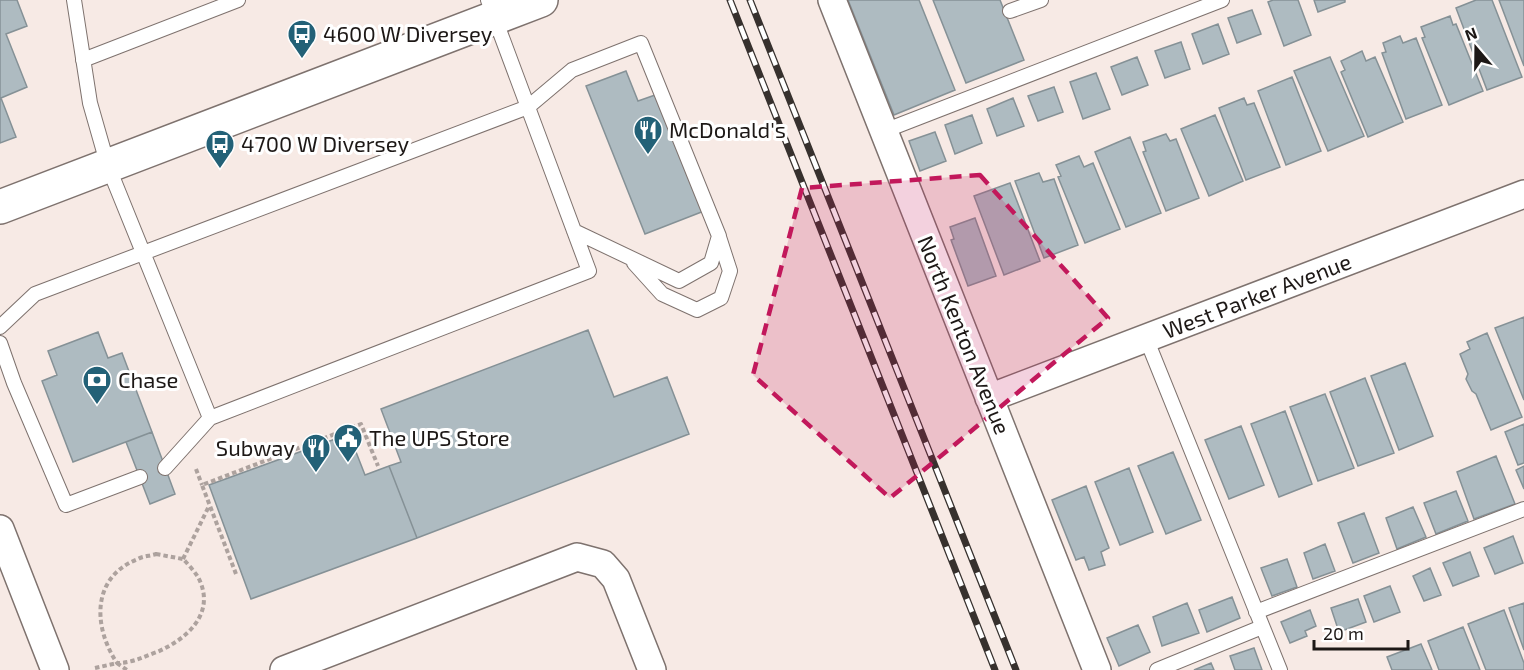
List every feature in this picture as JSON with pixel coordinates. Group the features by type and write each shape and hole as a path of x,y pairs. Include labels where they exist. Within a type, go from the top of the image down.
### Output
{"main road":[{"path":"0,207 108,166 491,9 541,0"}],"street":[{"name":"North Kenton Avenue","path":"832,0 1097,670"},
{"name":"West Parker Avenue","path":"989,398 1524,194"},
{"path":"0,529 55,670"},
{"path":"284,670 313,665 478,594 577,557 603,564 616,579 652,670"}],"lane":[{"path":"74,0 90,103 108,166 210,418"},
{"path":"83,60 238,0"},
{"path":"1010,12 1041,0"},
{"path":"884,131 1222,0"},
{"path":"165,468 210,418 589,271 491,9"},
{"path":"0,327 35,294 528,107 572,70 641,43 719,236 730,271 721,298 697,310 662,294 628,257"},
{"path":"574,231 679,281 711,263 719,236"},
{"path":"1146,338 1280,670"},
{"path":"0,343 14,383 66,505 140,477"},
{"path":"0,388 14,383"},
{"path":"1256,612 1524,508"},
{"path":"1157,670 1262,627"}],"path":[{"path":"236,574 202,485 361,424 378,466"},
{"path":"183,559 209,505"},
{"path":"95,668 117,663 129,663 169,646 194,628 202,611 203,594 198,577 183,559 156,554 137,559 120,569 107,583 100,602 101,625 107,648 117,663 127,670"}],"highlighted area":[{"path":"980,175 1108,318 890,498 753,375 802,188"}],"building":[{"path":"0,0 17,0 27,26 6,34 27,87 1,98 16,137 0,143"},
{"path":"848,0 919,0 955,90 894,115"},
{"path":"933,0 1000,0 1024,60 966,83"},
{"path":"1298,0 1311,35 1284,46 1268,2"},
{"path":"1314,0 1345,0 1345,2 1318,12"},
{"path":"1476,0 1492,0 1522,77 1487,90 1456,8"},
{"path":"1499,0 1524,0 1524,66"},
{"path":"1252,10 1261,34 1237,43 1228,18"},
{"path":"1450,16 1453,25 1456,24 1483,91 1449,105 1422,38 1425,37 1421,27"},
{"path":"1218,24 1229,54 1203,64 1192,34"},
{"path":"1400,36 1403,43 1416,38 1442,105 1406,119 1382,53 1386,52 1383,43"},
{"path":"1181,42 1190,69 1165,78 1155,51"},
{"path":"1362,51 1366,61 1375,57 1403,122 1368,137 1341,72 1345,70 1341,61"},
{"path":"1137,57 1148,85 1122,95 1111,67"},
{"path":"1330,57 1364,136 1328,151 1294,71"},
{"name":"McDonald's","path":"626,71 638,101 658,94 704,211 645,234 586,86"},
{"path":"1096,73 1110,109 1083,119 1070,82"},
{"path":"1292,77 1321,151 1286,165 1258,91"},
{"path":"1054,87 1063,112 1038,121 1028,96"},
{"path":"1013,98 1024,126 997,136 987,109"},
{"path":"1244,98 1247,105 1254,103 1280,167 1246,180 1219,108"},
{"path":"972,115 982,143 955,154 945,125"},
{"path":"1215,115 1243,181 1209,196 1181,129"},
{"path":"935,132 946,161 920,171 909,141"},
{"path":"1166,134 1170,141 1176,139 1199,198 1166,211 1143,152 1146,151 1143,142"},
{"path":"1130,137 1161,213 1126,227 1095,152"},
{"path":"1079,156 1084,167 1093,163 1120,229 1085,243 1058,177 1061,176 1056,165"},
{"path":"1039,173 1043,182 1054,179 1078,245 1044,258 1015,181"},
{"path":"1010,183 1040,261 1004,275 974,196"},
{"path":"975,218 996,276 968,286 951,240 954,239 950,227"},
{"path":"1524,317 1524,400 1495,328"},
{"path":"588,330 614,397 667,377 689,434 417,538 389,466 401,462 381,409"},
{"name":"Chase","path":"98,332 108,358 122,353 152,432 73,462 42,381 57,375 48,351"},
{"path":"1487,333 1522,417 1491,430 1476,394 1466,379 1468,374 1460,354 1470,349 1467,342"},
{"path":"1405,363 1433,436 1399,450 1371,376"},
{"path":"1365,378 1394,453 1358,466 1330,392"},
{"path":"1325,394 1354,468 1318,481 1290,407"},
{"path":"1285,411 1312,484 1279,497 1251,424"},
{"path":"1524,424 1524,463 1518,465 1505,432"},
{"path":"1241,426 1264,485 1229,499 1205,440"},
{"path":"152,432 175,494 150,504 126,442"},
{"path":"349,434 365,475 389,466 417,538 251,599 209,485"},
{"path":"1173,452 1201,520 1166,534 1138,466"},
{"path":"1496,456 1515,504 1474,519 1457,472"},
{"path":"1524,466 1524,489 1516,470"},
{"path":"1129,468 1153,532 1120,545 1095,482"},
{"path":"1086,486 1109,548 1101,552 1105,565 1089,570 1084,557 1076,560 1052,500"},
{"path":"1456,491 1468,521 1436,534 1424,503"},
{"path":"1413,507 1426,537 1397,549 1386,518"},
{"path":"1364,513 1379,553 1353,563 1338,523"},
{"path":"1513,536 1523,563 1495,574 1484,548"},
{"path":"1325,544 1335,571 1313,579 1304,553"},
{"path":"1470,552 1479,576 1453,586 1443,563"},
{"path":"1287,559 1297,587 1272,596 1261,568"},
{"path":"1430,568 1441,595 1424,601 1413,576"},
{"path":"1390,586 1400,612 1374,622 1364,596"},
{"path":"1232,597 1240,618 1207,632 1199,610"},
{"path":"1358,599 1366,622 1339,632 1331,608"},
{"path":"1187,603 1199,633 1162,646 1153,617"},
{"path":"1524,603 1524,650 1509,608"},
{"path":"1310,610 1316,626 1305,631 1307,636 1290,643 1281,622"},
{"path":"1504,610 1524,663 1524,670 1486,670 1468,624"},
{"path":"1138,625 1150,652 1119,666 1107,638"},
{"path":"1463,627 1480,670 1439,670 1428,641"},
{"path":"1421,644 1432,670 1392,670 1387,657"},
{"path":"1254,648 1262,670 1235,670 1230,656"},
{"path":"1211,663 1214,670 1194,670"}],"railway":[{"path":"730,0 995,670"},
{"path":"750,0 1016,670"}],"place":[{"name":"4600 W Diversey","path":"302,60"},
{"name":"McDonald's","path":"648,156"},
{"name":"4700 W Diversey","path":"220,170"},
{"name":"Chase","path":"97,406"},
{"name":"The UPS Store","path":"348,464"},
{"name":"Subway","path":"316,474"}]}
